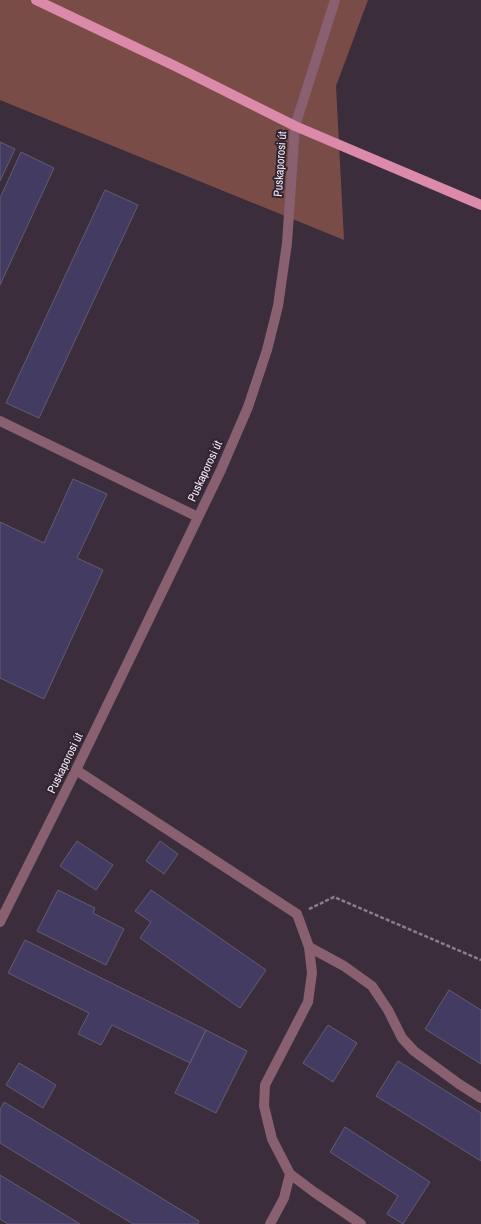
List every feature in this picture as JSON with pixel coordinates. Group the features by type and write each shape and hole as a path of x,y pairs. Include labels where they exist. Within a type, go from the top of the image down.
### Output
{"main road":[{"path":"36,0 175,66 295,126 481,205"}],"street":[{"name":"Puskaporosi út","path":"0,922 76,770 220,472 248,407 267,350 276,313 287,243 295,126 335,0"},
{"path":"0,421 198,517"},
{"path":"76,770 297,914 309,947 312,973 308,1002 265,1085 264,1106 272,1139 290,1174 361,1224"},
{"path":"309,947 344,966 372,986 388,1010 402,1038 414,1051 481,1098"},
{"path":"270,1224 284,1198 290,1174"}],"path":[{"path":"297,914 334,898 481,960"}],"shaded area":[{"path":"0,0 368,0 336,86 344,240 0,100"}],"building":[{"path":"0,142 15,149 0,181"},
{"path":"21,152 54,168 0,285 0,198"},
{"path":"105,190 138,205 39,418 6,403"},
{"path":"73,479 107,494 77,558 103,570 44,699 0,678 0,522 44,543"},
{"path":"77,841 113,865 96,890 60,866"},
{"path":"160,841 178,854 164,874 146,861"},
{"path":"58,890 95,908 93,913 124,929 106,965 37,931"},
{"path":"151,890 266,970 240,1008 140,938 151,922 135,911"},
{"path":"25,940 206,1030 190,1063 112,1025 101,1045 78,1034 89,1013 8,973"},
{"path":"449,990 481,1010 481,1064 425,1029"},
{"path":"328,1025 357,1043 333,1082 303,1063"},
{"path":"206,1030 247,1051 216,1113 175,1093"},
{"path":"398,1061 481,1113 481,1161 376,1096"},
{"path":"19,1063 56,1085 43,1108 6,1085"},
{"path":"4,1102 199,1221 198,1224 133,1224 0,1143 0,1110"},
{"path":"345,1127 430,1182 403,1224 387,1214 398,1196 330,1152"},
{"path":"0,1175 80,1224 8,1224 0,1219"}]}
